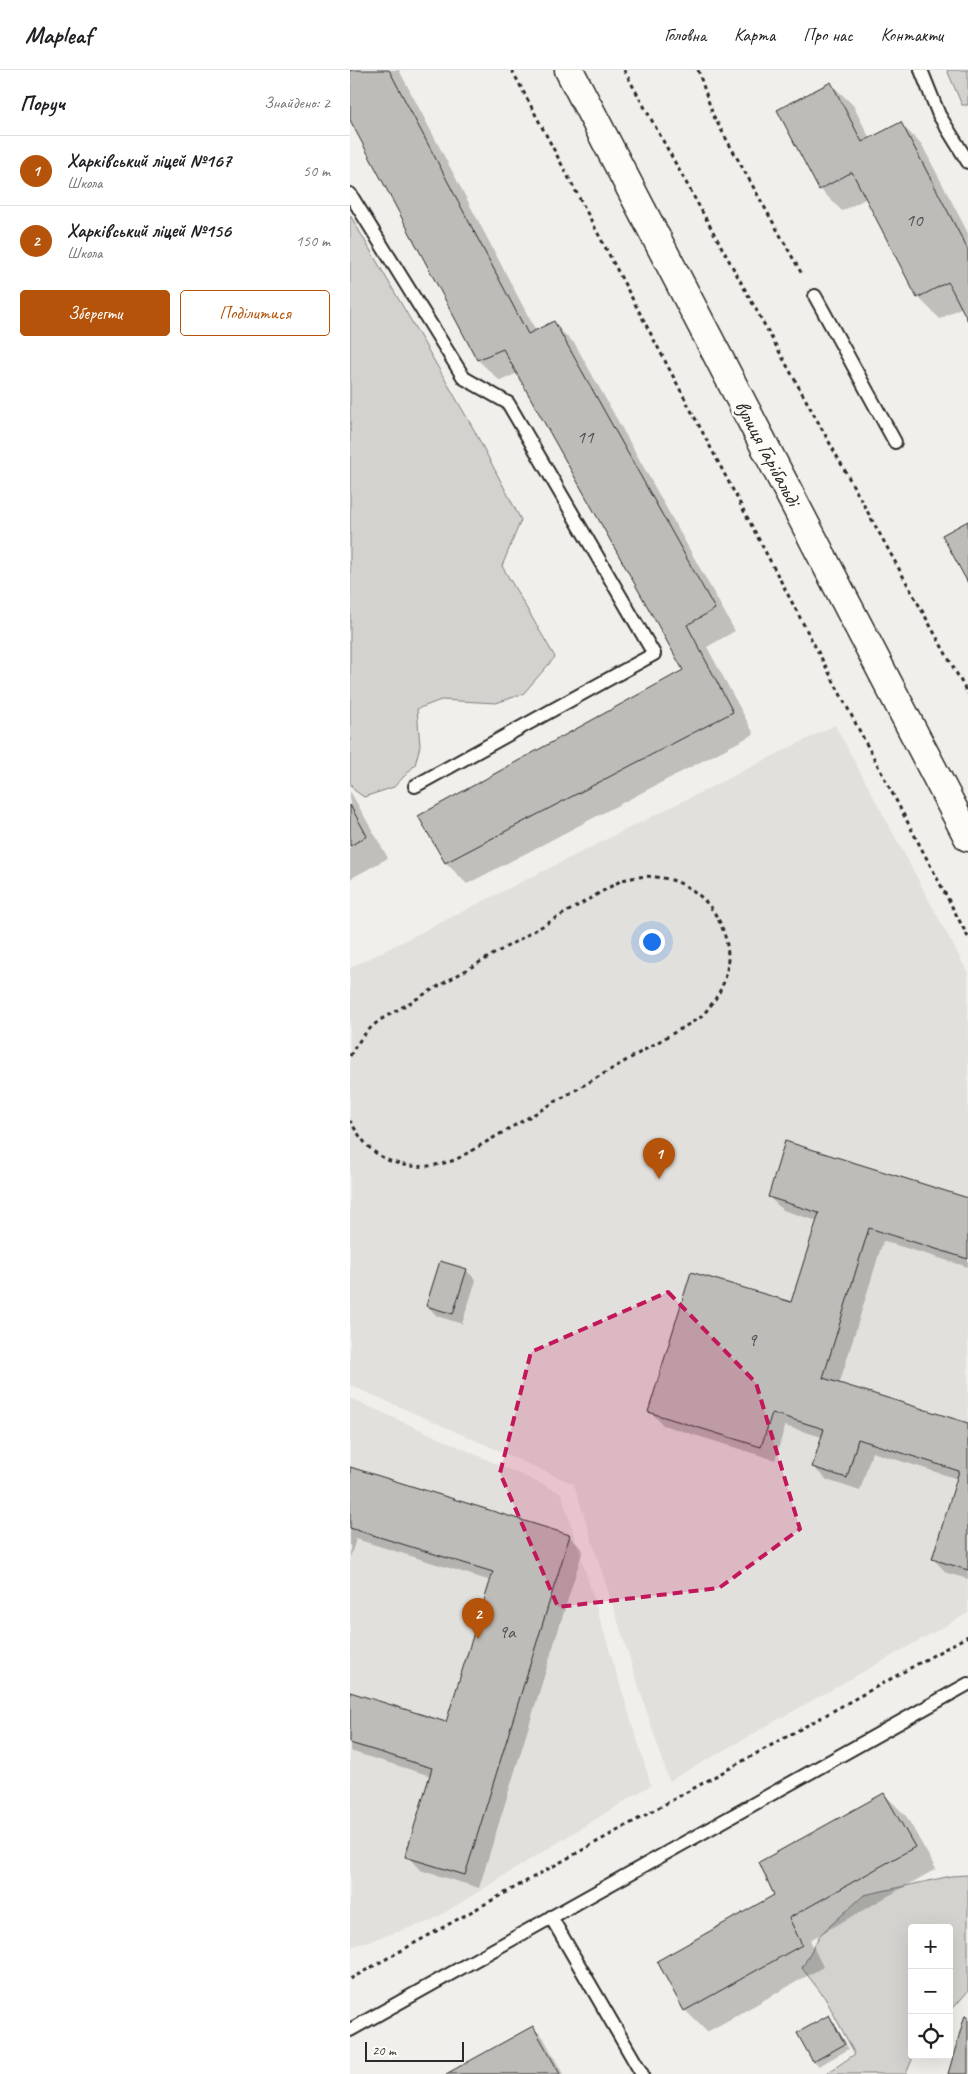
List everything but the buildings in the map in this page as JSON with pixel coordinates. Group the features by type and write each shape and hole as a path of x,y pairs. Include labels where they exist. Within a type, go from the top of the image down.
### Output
{"street":[{"name":"вулиця Гарібальді","path":"569,70 968,837"}],"lane":[{"path":"921,70 939,115 968,162"},
{"path":"350,194 464,378 508,403 654,654 415,786"},
{"path":"815,296 895,442"},
{"path":"350,2030 968,1684"},
{"path":"551,1917 642,2074"}],"path":[{"path":"512,70 968,937"},
{"path":"624,70 968,694"},
{"path":"698,70 713,115 815,296"},
{"path":"350,1056 359,1040 369,1028 380,1020 622,880 642,876 656,877 672,880 696,892 716,914 726,939 728,955 727,972 717,998 701,1017 457,1159 442,1165 416,1168 396,1163 380,1156 367,1145 350,1122"},
{"path":"350,1979 968,1636"}],"highlighted area":[{"path":"668,1292 756,1383 800,1529 719,1588 558,1607 500,1473 531,1352"}],"shaded area":[{"path":"947,70 968,70 968,105 962,105"},
{"path":"350,215 473,428 521,520 502,566 555,657 523,694 496,703 441,700 417,709 420,746 415,765 394,787 364,797 354,790 350,783"},
{"path":"835,725 968,973 968,1613 669,1781 574,1484 350,1385 350,968"},
{"path":"350,1398 561,1493 651,1785 431,1921 350,1947"},
{"path":"968,1875 968,1991 953,2008 953,1924 908,1924 908,2059 912,2059 906,2074 826,2074 855,2054 825,1998 802,1968 820,1935 864,1895 951,1876"}],"place":[{"name":"Харківський ліцей №167","path":"659,1179"},
{"name":"Харківський ліцей №156","path":"478,1639"}]}
